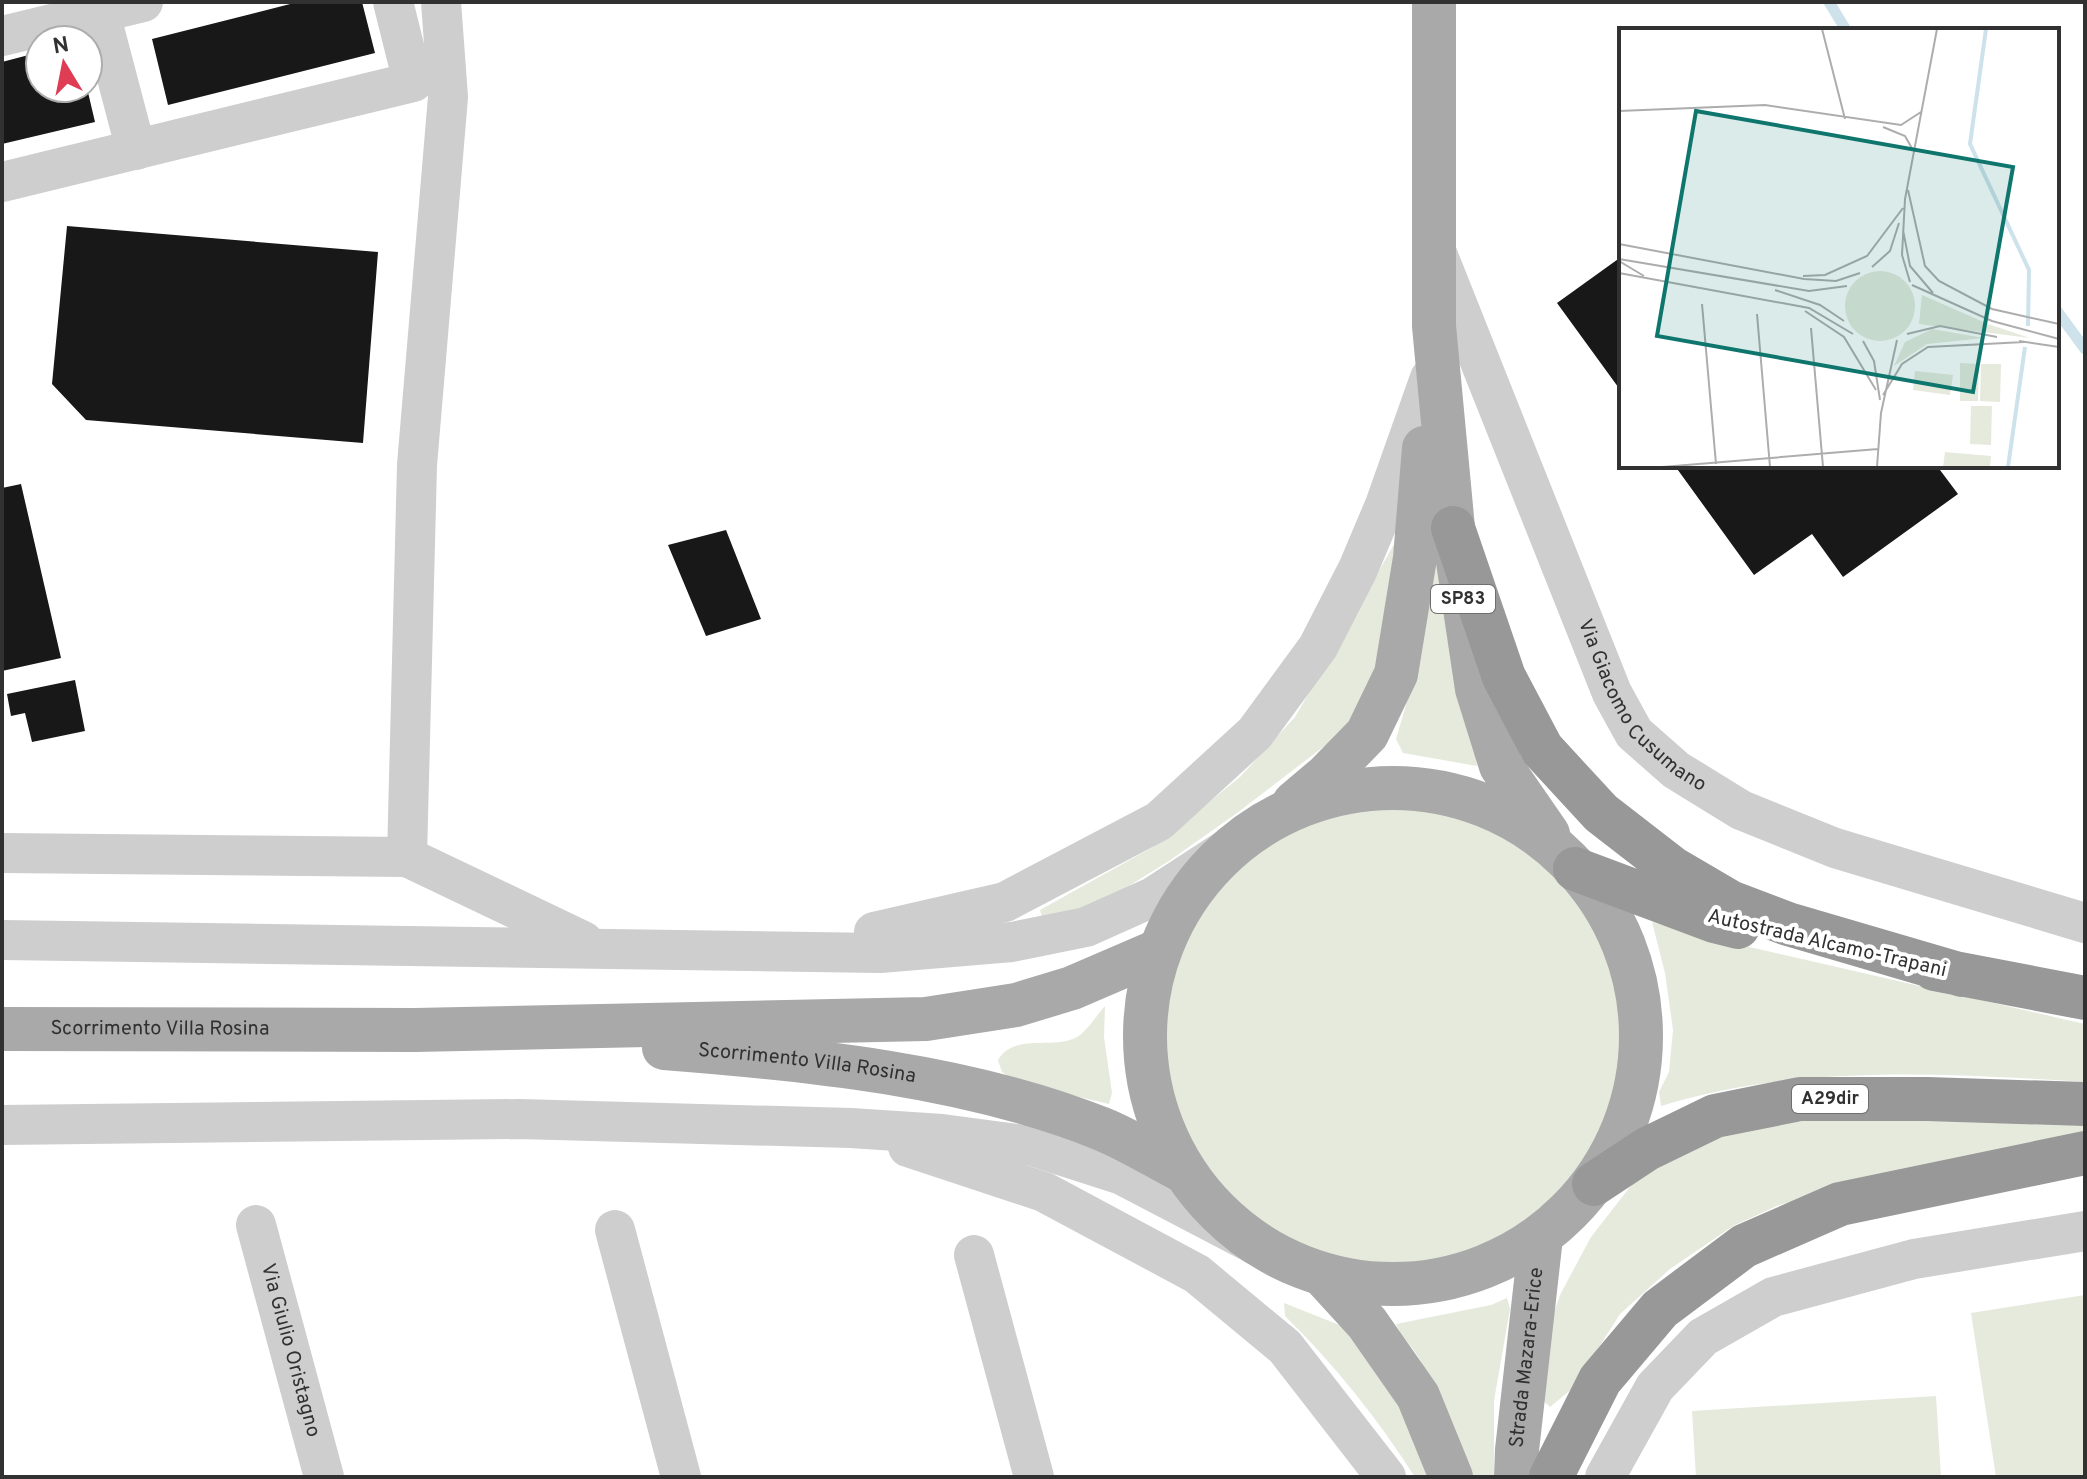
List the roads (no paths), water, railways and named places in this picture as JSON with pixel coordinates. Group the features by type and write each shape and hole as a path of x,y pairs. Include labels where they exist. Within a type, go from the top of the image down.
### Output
{"highway":[{"path":"1453,528 1504,677 1542,749 1601,813 1672,868 1730,902 1788,924 1962,975"},
{"name":"Autostrada Alcamo-Trapani","path":"1567,860 1714,921 1962,975 2085,998"},
{"name":"A29dir","path":"1594,1184 1647,1149 1715,1116 1800,1099 2085,1104"},
{"path":"1551,1477 1600,1380 1660,1309 1744,1246 1840,1204 2085,1153"}],"main road":[{"name":"SP83","path":"1432,7 1434,326 1453,528 1477,689 1501,766 1567,860"},
{"name":"SP83","path":"1282,813 1326,776 1367,734 1396,674 1415,558 1434,326"},
{"path":"1427,789 1498,810 1567,860 1607,907 1635,975 1643,1047 1628,1119 1594,1184 1541,1237 1474,1272 1399,1285 1324,1276 1256,1245 1215,1212 1183,1171 1151,1102 1142,1025 1158,951 1187,895 1230,847 1282,813 1353,790 1427,789"},
{"name":"Scorrimento Villa Rosina","path":"2,1029 415,1030 926,1019 1016,1005 1072,988 1158,951"},
{"name":"Scorrimento Villa Rosina","path":"415,1030 749,1055 901,1075 1010,1099 1103,1129 1183,1171"},
{"name":"Strada Mazara-Erice","path":"1516,1477 1541,1237"},
{"path":"1324,1276 1367,1323 1418,1396 1451,1477"}],"street":[{"path":"2,36 40,14 100,13 143,2"},
{"path":"2,182 413,82 393,2"},
{"path":"407,857 417,465 448,97 441,2"},
{"path":"100,13 136,150"},
{"name":"Via Giacomo Cusumano","path":"1433,243 1612,693 1634,733 1676,770 1741,810 1835,848 2085,923"},
{"path":"691,949 882,931 1005,902 1159,821 1255,733 1318,647 1358,569 1385,505 1430,378"},
{"path":"2,940 880,953 1012,942 1086,927 1153,897 1230,847"},
{"path":"2,853 407,857 598,948"},
{"path":"2,1125 519,1119 851,1128 942,1134 1032,1146 1122,1175 1256,1245"},
{"path":"851,1128 1044,1192 1197,1274 1285,1347 1386,1477"},
{"name":"Via Giulio Oristagno","path":"256,1225 324,1477"},
{"path":"615,1230 681,1477"},
{"path":"1605,1477 1655,1387 1703,1337 1773,1297 1914,1259 2085,1231"},
{"path":"974,1255 1034,1477"}],"waterway":[{"path":"1829,2 1845,28"},
{"path":"2059,314 2085,349"}]}
